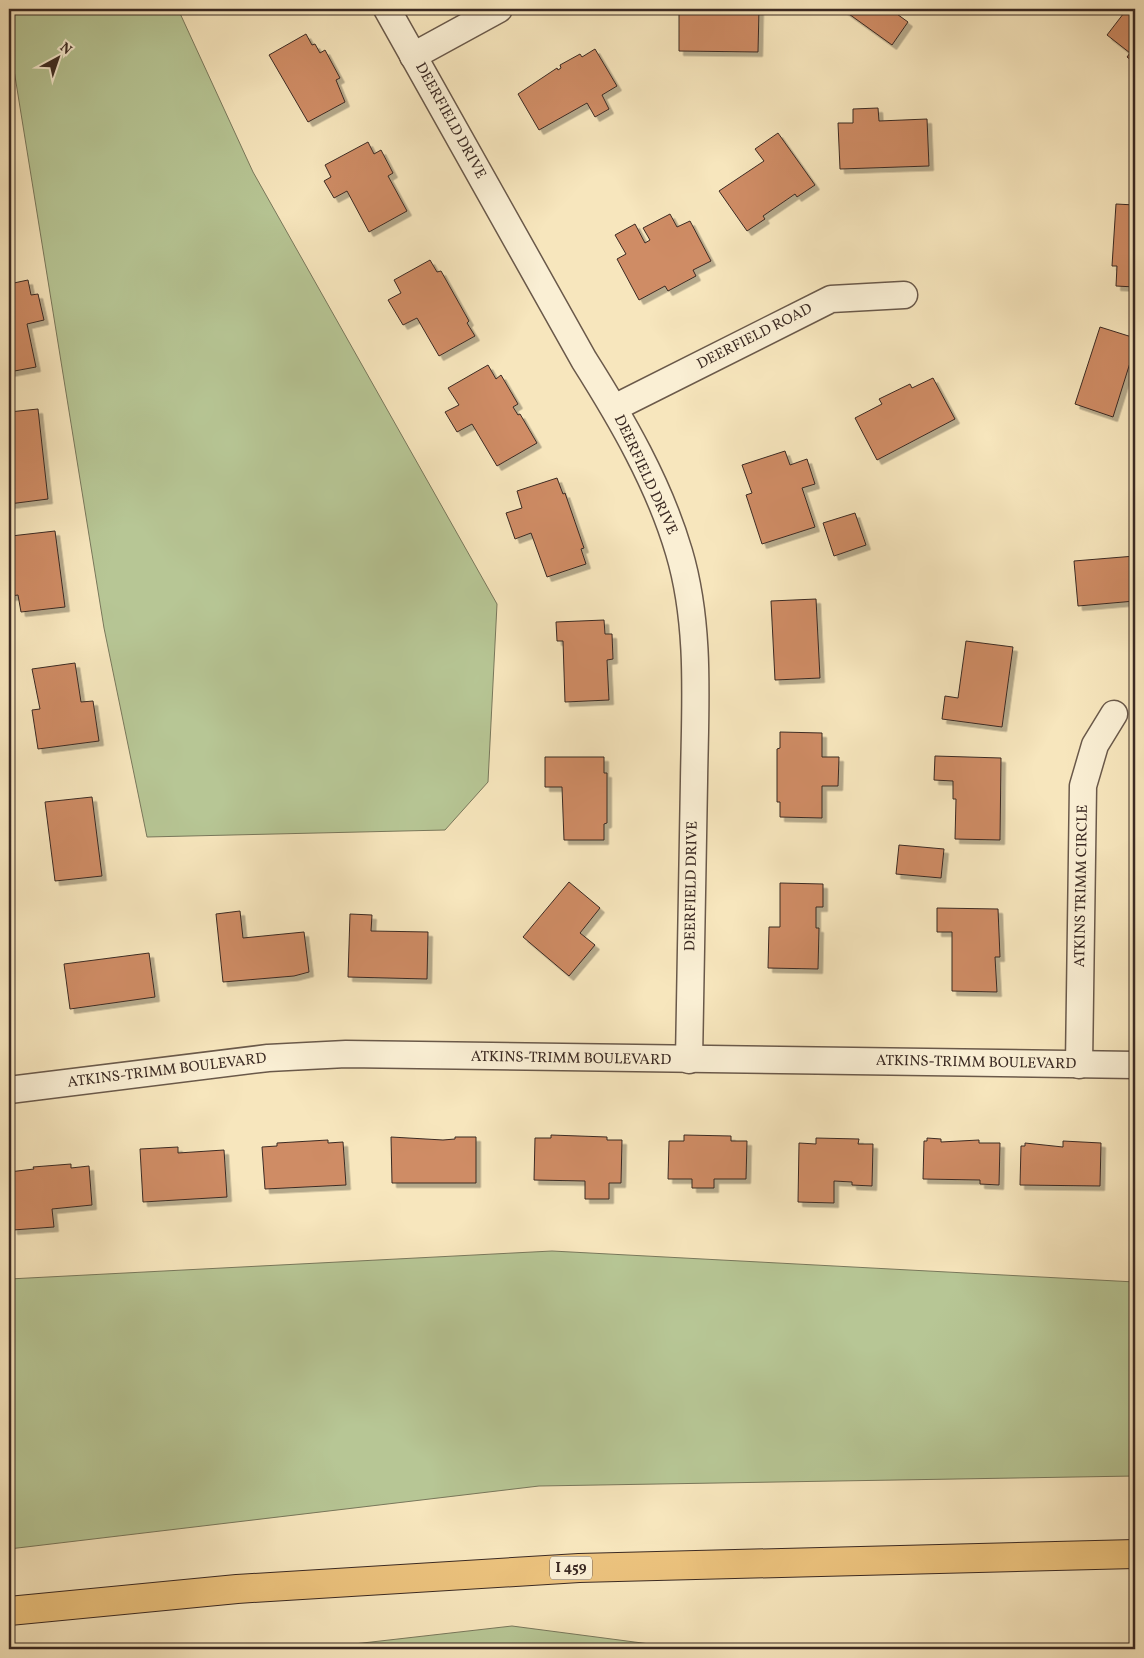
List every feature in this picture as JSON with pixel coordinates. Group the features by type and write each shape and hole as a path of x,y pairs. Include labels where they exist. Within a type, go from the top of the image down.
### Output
{"highway":[{"name":"I 459","path":"9,1611 237,1589 579,1568 1135,1554"}],"street":[{"name":"DEERFIELD DRIVE","path":"386,9 584,360 614,408 665,510 680,554 690,604 695,680 689,1060"},
{"path":"413,56 499,9"},
{"name":"DEERFIELD ROAD","path":"614,408 831,299 904,295"},
{"name":"ATKINS TRIMM CIRCLE","path":"1079,1065 1084,786 1095,745 1114,714"},
{"name":"ATKINS-TRIMM BOULEVARD","path":"9,1090 268,1058 346,1054 1135,1065"}],"green space":[{"path":"9,9 178,9 253,172 497,604 488,782 445,830 147,837 104,628 9,39"},
{"path":"552,1251 1135,1282 1135,1476 539,1486 9,1549 9,1279"},
{"path":"512,1626 688,1649 310,1649"}],"building":[{"path":"679,9 759,9 758,52 679,51"},
{"path":"842,9 890,9 908,22 892,45"},
{"path":"1127,9 1135,9 1135,63 1127,57 1130,53 1107,35"},
{"path":"306,34 312,45 315,44 320,53 325,50 340,78 336,80 345,102 308,122 269,55"},
{"path":"595,49 617,86 602,95 609,109 595,117 587,103 539,130 518,94 557,68 558,70 561,68 560,65 580,54 582,57"},
{"path":"878,108 879,121 927,119 929,166 840,169 838,123 853,123 853,109"},
{"path":"778,133 815,185 797,197 795,194 763,216 765,219 747,231 719,191 764,161 755,149"},
{"path":"368,142 374,154 381,150 393,173 388,176 407,211 369,232 347,191 334,198 324,181 331,177 325,165"},
{"path":"1116,204 1135,205 1135,287 1116,286 1117,266 1112,266"},
{"path":"670,214 677,227 690,221 711,261 693,270 696,276 668,291 665,286 639,300 617,259 626,254 615,235 635,224 645,243 650,240 643,228"},
{"path":"430,260 437,272 441,271 469,321 467,323 475,336 439,356 417,318 403,325 388,300 401,293 394,280"},
{"path":"28,280 31,295 38,294 44,320 27,324 36,367 9,372 9,284"},
{"path":"1100,327 1135,338 1135,347 1113,417 1075,404"},
{"path":"488,365 496,379 501,375 518,404 513,407 518,415 520,414 537,443 497,466 472,424 457,432 445,412 459,405 448,388"},
{"path":"933,378 955,419 877,460 855,418 882,404 879,399 910,384 912,388"},
{"path":"38,409 48,499 9,504 9,412"},
{"path":"785,451 790,465 807,459 815,484 802,488 815,527 762,544 746,495 752,493 742,465"},
{"path":"557,478 563,494 565,493 584,548 581,549 586,564 547,577 531,533 515,539 506,513 522,508 517,491"},
{"path":"855,513 866,545 834,556 823,523"},
{"path":"55,531 65,607 21,612 18,595 11,596 9,553 13,553 11,536"},
{"path":"1135,556 1135,601 1078,606 1074,561"},
{"path":"816,599 820,678 775,680 771,601"},
{"path":"604,620 605,634 612,634 613,659 607,660 609,700 565,702 563,641 557,641 556,622"},
{"path":"966,641 1013,647 1002,727 942,719 945,696 958,698"},
{"path":"75,663 81,702 93,701 99,741 38,749 32,710 40,709 32,669"},
{"path":"780,732 822,733 822,757 839,757 838,786 822,786 822,818 780,817 780,802 777,802 777,749 780,748"},
{"path":"935,756 1001,758 1000,840 955,839 956,799 953,799 953,781 934,780"},
{"path":"545,757 604,757 604,773 607,773 607,823 604,824 604,840 564,840 562,787 545,787"},
{"path":"92,797 102,876 55,881 45,802"},
{"path":"899,845 944,849 941,878 896,874"},
{"path":"569,882 600,908 580,933 595,945 569,976 523,937"},
{"path":"780,883 823,884 823,907 816,907 816,928 819,928 818,969 768,968 769,927 780,927"},
{"path":"937,908 998,909 1000,957 995,957 997,992 952,991 952,932 937,932"},
{"path":"240,911 243,938 304,932 309,972 294,976 223,982 216,914"},
{"path":"350,914 372,915 371,931 428,932 427,979 348,977"},
{"path":"149,953 155,997 70,1009 64,964"},
{"path":"551,1135 607,1137 607,1140 622,1140 621,1183 609,1183 609,1199 585,1199 585,1181 534,1180 535,1138 551,1138"},
{"path":"684,1135 731,1136 731,1141 747,1141 746,1179 714,1179 714,1188 692,1188 692,1179 668,1179 669,1141 684,1141"},
{"path":"391,1137 443,1140 455,1139 455,1137 476,1137 476,1183 392,1183"},
{"path":"816,1138 859,1139 858,1144 873,1144 872,1186 852,1185 852,1182 834,1181 834,1203 798,1202 799,1143 816,1144"},
{"path":"927,1138 941,1139 941,1142 979,1140 979,1143 1000,1143 999,1185 980,1184 980,1180 923,1179 924,1141 927,1141"},
{"path":"328,1140 328,1143 343,1142 346,1185 265,1189 262,1147 277,1146 277,1143"},
{"path":"1063,1141 1101,1143 1100,1186 1020,1185 1021,1146 1025,1146 1025,1143 1063,1147"},
{"path":"178,1147 178,1153 224,1150 227,1197 143,1202 140,1149"},
{"path":"71,1164 71,1168 89,1166 92,1205 52,1209 54,1227 13,1230 9,1172 34,1169 33,1167"}]}
